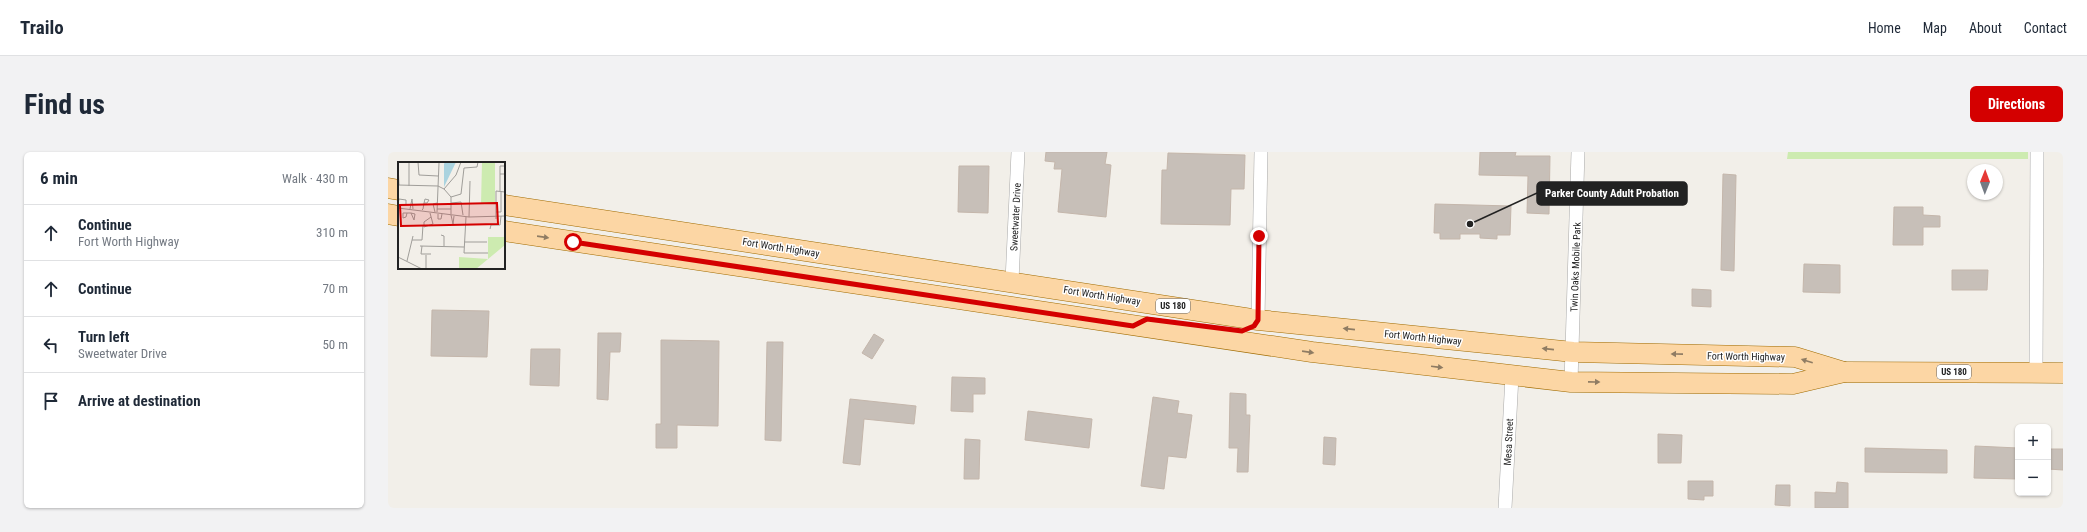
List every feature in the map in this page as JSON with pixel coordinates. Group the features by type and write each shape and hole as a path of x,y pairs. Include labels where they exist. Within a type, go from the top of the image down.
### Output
{"main road":[{"path":"388,188 398,190"},
{"name":"Fort Worth Highway","path":"507,206 760,243 908,268 1012,281 1258,320 1573,352 1795,357 1844,372"},
{"path":"506,232 507,206"},
{"path":"388,214 398,216"},
{"name":"Fort Worth Highway","path":"506,232 1276,347 1571,382 1793,384 1844,372 2063,374"},
{"path":"756,269 760,243"},
{"path":"905,291 908,268"},
{"path":"1133,326 1147,319 1242,331 1254,326 1258,320"},
{"path":"1276,347 1287,338 1297,336 1352,343 1400,343 1413,336"}],"street":[{"name":"Sweetwater Drive","path":"1012,281 1018,152"},
{"path":"1258,320 1261,152"},
{"name":"Twin Oaks Mobile Park","path":"1571,382 1578,152"},
{"path":"2036,373 2037,152"},
{"name":"Mesa Street","path":"1505,508 1512,376"}],"green space":[{"path":"1788,152 2028,152 2028,159 1787,159"}],"building":[{"path":"1046,152 1107,152 1105,164 1111,165 1106,217 1058,212 1062,169 1054,169 1055,162 1045,161"},
{"path":"1480,152 1516,152 1515,156 1550,156 1549,214 1527,213 1528,176 1479,175"},
{"path":"1168,153 1245,155 1244,189 1231,189 1230,225 1161,224 1162,170 1167,170"},
{"path":"959,166 989,166 988,213 958,212"},
{"path":"1723,174 1736,175 1734,271 1721,270"},
{"path":"1435,204 1511,206 1510,235 1497,235 1497,239 1480,238 1480,234 1460,234 1460,239 1440,239 1440,233 1434,233"},
{"path":"1894,207 1923,207 1923,215 1940,216 1940,227 1923,227 1923,245 1893,245"},
{"path":"1804,264 1840,265 1840,293 1803,292"},
{"path":"1952,270 1988,270 1987,290 1952,290"},
{"path":"1692,289 1711,290 1711,307 1692,306"},
{"path":"432,310 489,311 487,357 431,356"},
{"path":"598,333 621,333 620,352 610,352 608,400 597,399"},
{"path":"874,334 884,340 872,359 862,353"},
{"path":"661,340 719,341 718,426 677,425 677,448 656,448 656,424 661,424"},
{"path":"767,342 783,342 781,441 765,440"},
{"path":"531,349 560,349 559,386 530,385"},
{"path":"952,377 985,378 985,394 973,394 973,412 951,411"},
{"path":"1230,393 1246,394 1246,415 1250,415 1248,472 1237,472 1238,448 1229,448"},
{"path":"1153,397 1179,401 1177,413 1192,415 1186,458 1168,456 1164,489 1141,486"},
{"path":"850,399 916,406 914,424 864,419 860,465 843,463"},
{"path":"1028,411 1092,419 1089,448 1025,440"},
{"path":"1658,434 1682,435 1681,463 1658,463"},
{"path":"1324,437 1336,438 1335,465 1323,464"},
{"path":"965,439 980,440 979,479 964,479"},
{"path":"1975,446 2015,448 2015,479 1974,478"},
{"path":"1865,448 1947,450 1947,473 1865,472"},
{"path":"2051,449 2063,449 2063,470 2051,469"},
{"path":"1688,481 1713,481 1713,496 1704,496 1704,500 1688,499"},
{"path":"1837,482 1848,483 1848,508 1815,508 1815,492 1836,493"},
{"path":"1776,485 1790,485 1790,506 1775,505"}],"place":[{"name":"Parker County Adult Probation","path":"1470,224"}],"route":[{"path":"573,242 1133,326 1147,319 1242,331 1249,330 1258,320 1259,236"}]}
